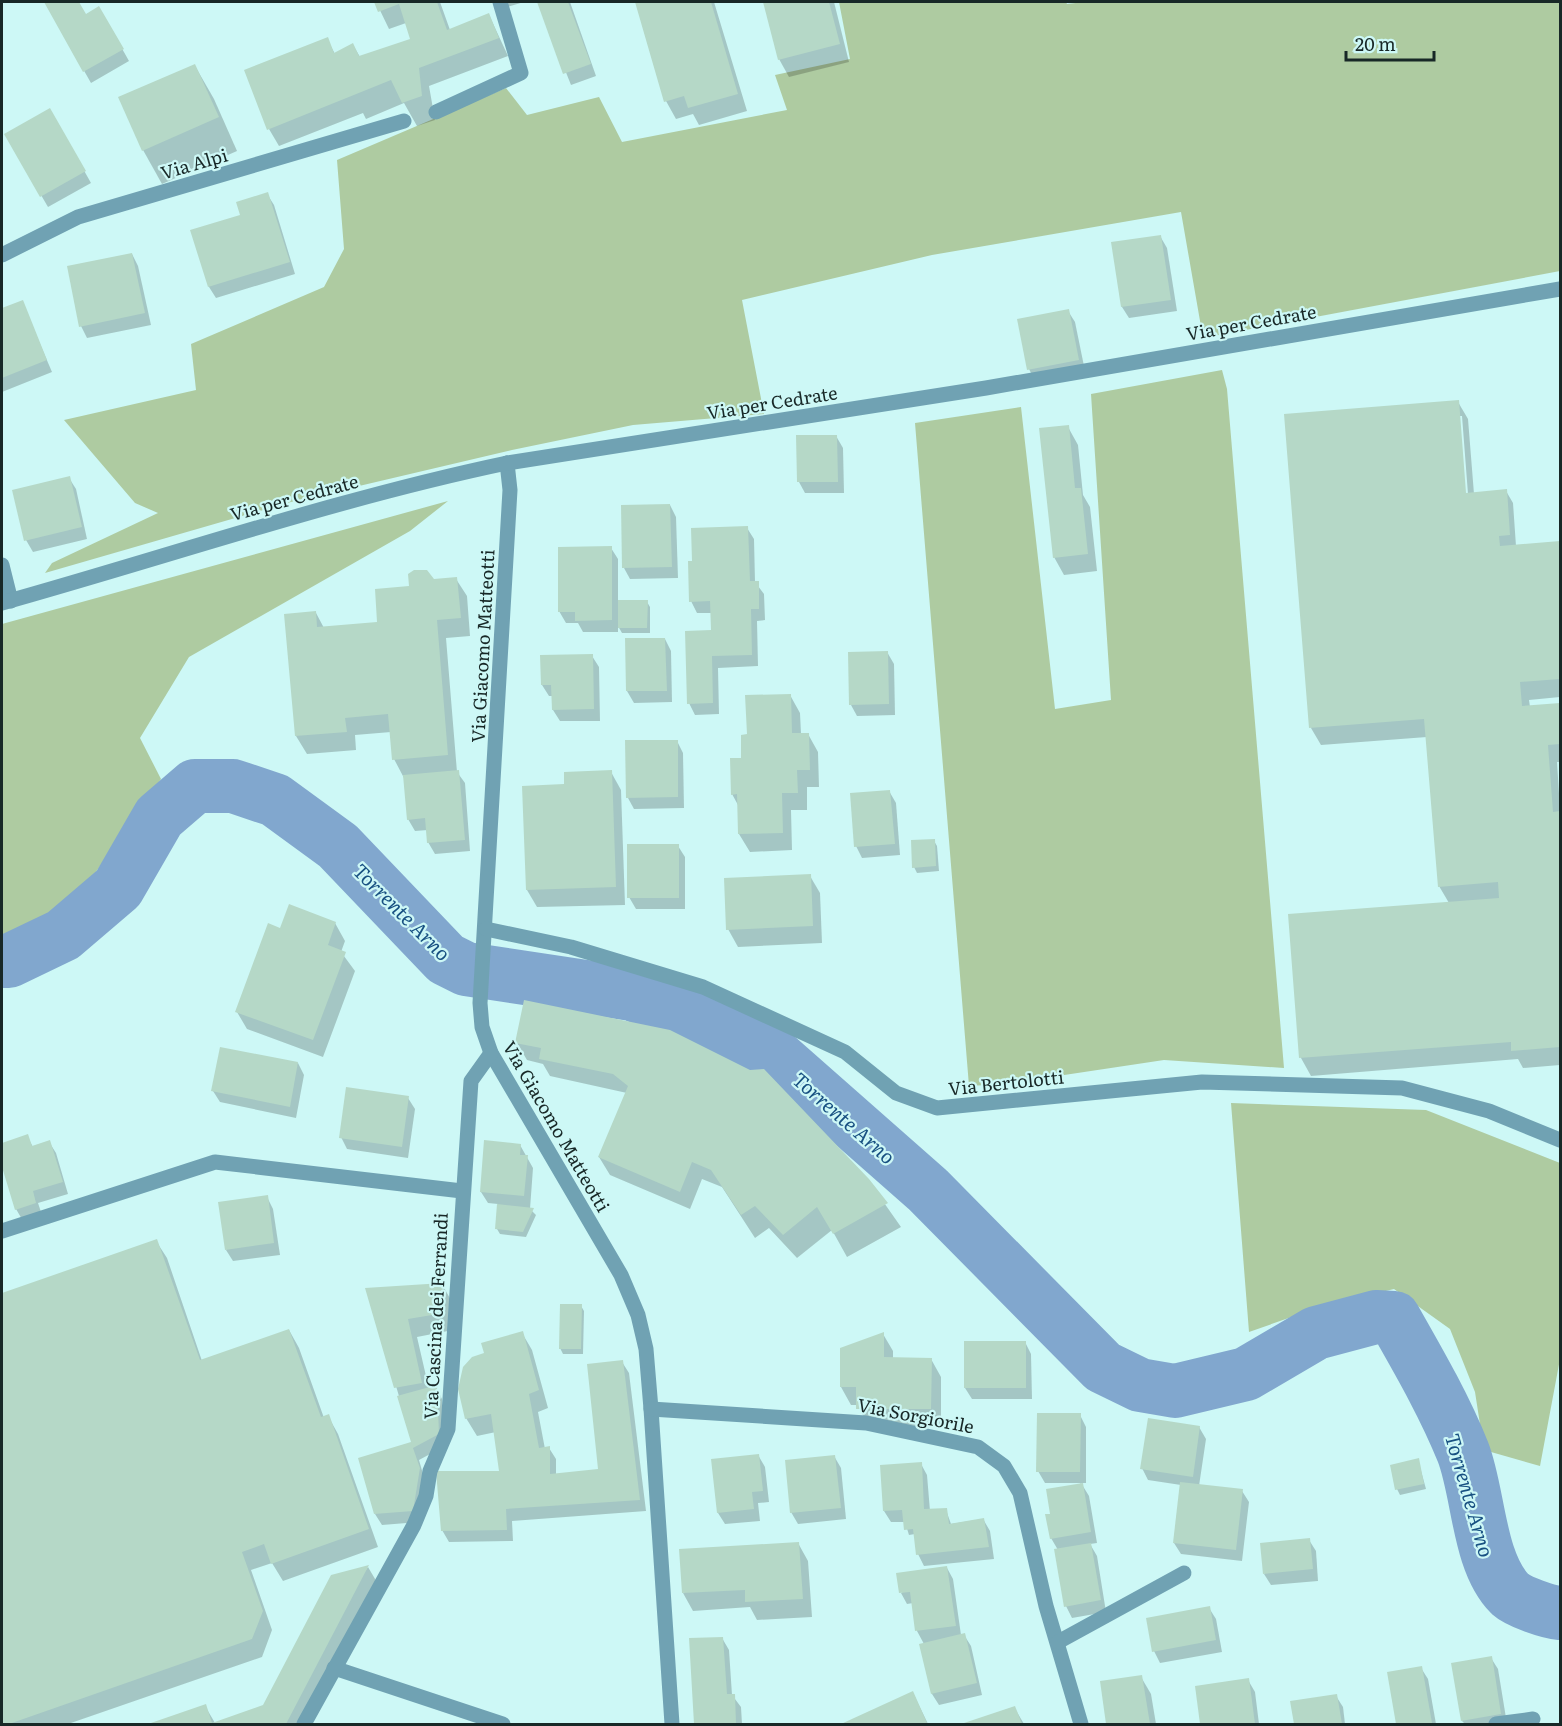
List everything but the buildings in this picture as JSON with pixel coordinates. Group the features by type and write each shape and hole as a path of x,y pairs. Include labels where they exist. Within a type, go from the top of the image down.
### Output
{"street":[{"path":"436,111 521,73 500,2"},
{"name":"Via Alpi","path":"2,255 78,217 404,121"},
{"name":"Via per Cedrate","path":"6,602 208,540 430,480 507,463 974,390 1560,289"},
{"name":"Via Giacomo Matteotti","path":"507,463 510,490 480,1003 482,1027 491,1053 621,1275 638,1315 646,1349 651,1409 672,1725"},
{"path":"2,565 6,602"},
{"name":"Via Bertolotti","path":"486,928 571,947 703,987 845,1052 896,1093 937,1108 1202,1082 1402,1088 1489,1111 1560,1140"},
{"name":"Via Cascina dei Ferrandi","path":"304,1725 414,1526 426,1496 430,1471 448,1429 471,1081 491,1053"},
{"path":"2,1231 215,1162 462,1191"},
{"name":"Via Sorgiorile","path":"651,1409 866,1423 978,1447 1004,1466 1020,1493 1046,1606 1081,1725"},
{"path":"1058,1642 1185,1573"},
{"path":"334,1668 503,1725"},
{"path":"1497,1725 1533,1719"}],"green space":[{"path":"839,2 1066,2 1067,4 1084,2 1560,2 1560,271 1203,338 1181,212 932,255 742,300 764,414 633,425 512,450 291,502 45,573 52,563 158,513 135,503 64,420 196,390 191,344 324,287 344,249 337,160 506,88 527,115 599,97 622,142 787,110 775,75 850,59"},
{"path":"1222,370 1227,389 1284,1068 1164,1060 1004,1084 969,1086 915,423 1021,407 1055,709 1111,700 1091,394"},
{"path":"448,501 410,531 189,657 140,738 161,779 65,916 2,973 2,624"},
{"path":"1231,1103 1426,1110 1560,1163 1560,1359 1540,1466 1484,1450 1475,1392 1450,1329 1394,1289 1323,1306 1249,1332"}],"waterway":[{"name":"Torrente Arno","path":"2,961 9,961 63,935 118,888 159,817 195,786 233,786 275,800 338,846 446,959 466,969 632,994 768,1049 928,1190 1103,1367 1140,1385 1175,1391 1246,1374 1316,1333 1376,1317 1394,1318 1422,1367 1463,1452 1485,1546 1499,1580 1510,1594 1520,1600 1541,1609 1560,1613"}]}
